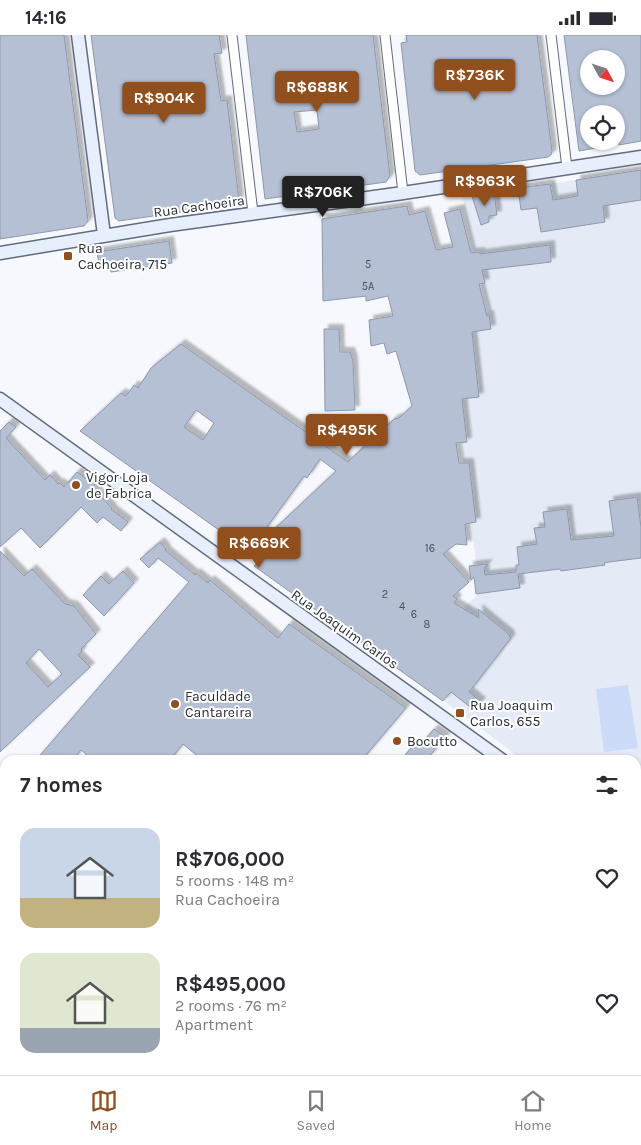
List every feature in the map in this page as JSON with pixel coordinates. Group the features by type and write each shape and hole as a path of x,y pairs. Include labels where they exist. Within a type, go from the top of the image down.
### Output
{"street":[{"path":"78,35 104,235"},
{"path":"232,35 253,213"},
{"path":"385,35 403,193"},
{"path":"551,35 567,168"},
{"name":"Rua Cachoeira","path":"0,253 104,235 641,157"},
{"name":"Rua Joaquim Carlos","path":"0,399 495,755"}],"shaded area":[{"path":"641,170 641,755 516,755 402,670 480,592 445,318 490,312 466,218 463,197"},
{"path":"628,685 638,748 604,752 596,689"}],"building":[{"path":"0,35 64,35 88,221 84,226 0,239"},
{"path":"91,35 219,35 222,53 214,54 221,101 227,100 239,200 236,204 119,221 115,218"},
{"path":"246,35 373,35 390,176 386,182 265,199","holes":["317,110 319,129 297,132 294,112"]},
{"path":"406,35 537,35 551,155 548,157 420,175 415,171 401,43 407,42"},
{"path":"564,35 641,35 641,141 625,144 625,105 580,105 580,150 585,150 579,151"},
{"path":"641,170 641,200 603,206 605,222 541,232 537,208 521,210 518,188 550,184 553,200 578,196 576,180"},
{"path":"494,192 497,215 489,216 489,222 481,225 472,196"},
{"path":"407,206 409,215 425,211 436,250 453,247 444,213 460,209 471,253 480,252 480,254 550,245 551,262 482,270 485,283 479,284 487,316 489,315 491,329 472,332 479,397 462,399 467,442 456,443 459,463 469,463 476,522 465,524 467,545 456,544 443,554 469,582 453,596 457,599 454,603 479,618 478,609 510,635 511,638 469,692 481,702 474,710 451,692 443,701 254,566 261,560 80,431 121,393 126,396 134,385 138,388 151,368 181,344 348,462 385,426 394,419 399,418 412,406 396,351 387,354 384,343 371,346 369,320 393,316 388,296 366,301 366,296 323,301 322,219","holes":["196,410 214,423 203,440 184,427","320,459 336,471 268,535 264,531 304,476 307,478"]},
{"path":"169,241 172,263 111,272 110,267 100,268 97,252"},
{"path":"324,329 339,329 340,352 350,352 353,361 355,410 325,411"},
{"path":"9,422 16,427 6,438 45,480 50,475 58,484 60,483 64,487 77,472 95,485 93,488 111,509 128,522 121,531 103,517 97,523 81,507 40,548 21,528 0,547 0,431"},
{"path":"637,497 641,527 641,558 561,571 560,569 518,574 520,588 476,594 474,577 471,580 469,566 488,564 484,568 485,575 516,572 516,565 519,565 517,547 537,544 534,528 545,527 543,512 567,509 571,540 614,536 609,501"},
{"path":"160,542 165,550 195,575 196,573 208,583 210,580 278,638 289,624 406,708 366,755 196,755 183,744 174,755 87,755 81,750 77,755 40,755 189,582 158,558 149,568 140,559"},
{"path":"0,551 24,576 32,569 65,604 74,606 96,634 81,649 82,651 78,655 90,667 0,752","holes":["39,649 62,674 48,687 26,663"]},
{"path":"123,571 134,583 104,616 83,595 101,576 109,584"},
{"path":"434,729 446,737 430,755 405,755 415,743 419,746"}],"place":[{"name":"Rua Cachoeira, 715","path":"68,256"},
{"name":"Vigor Loja de Fabrica","path":"76,485"},
{"name":"Faculdade Cantareira","path":"175,704"},
{"name":"Rua Joaquim Carlos, 655","path":"460,713"},
{"name":"Bocutto","path":"397,741"}]}
